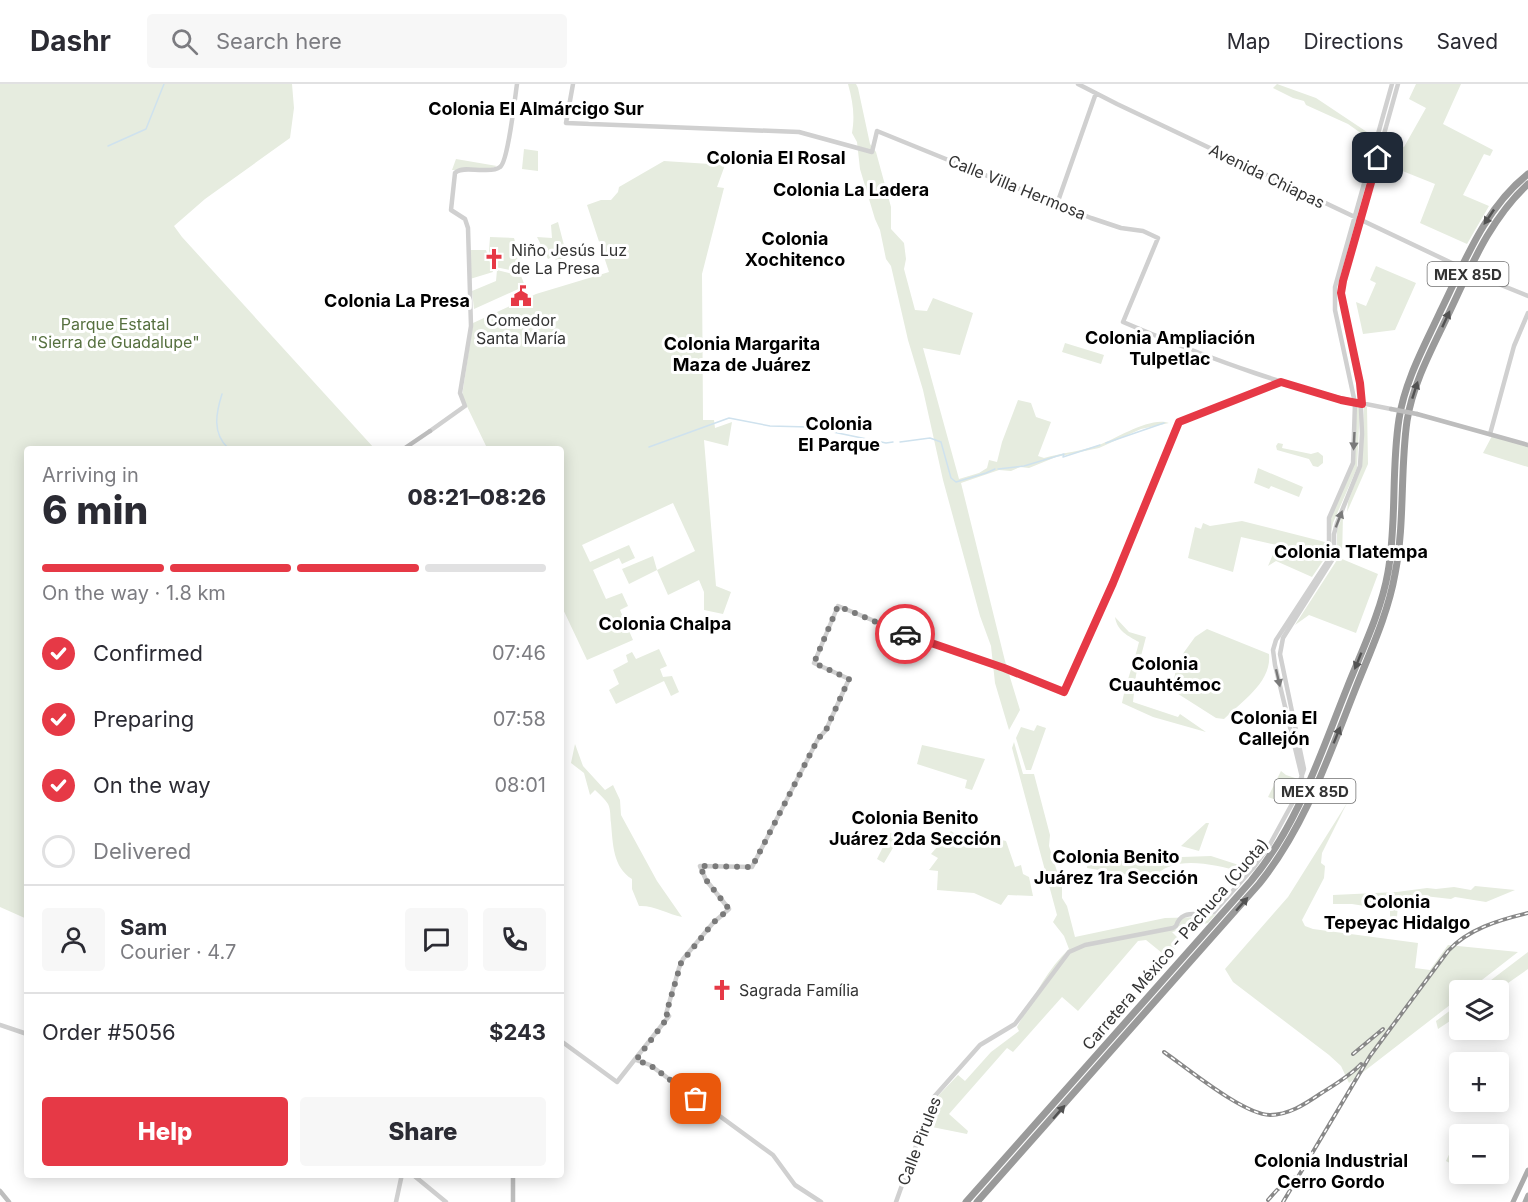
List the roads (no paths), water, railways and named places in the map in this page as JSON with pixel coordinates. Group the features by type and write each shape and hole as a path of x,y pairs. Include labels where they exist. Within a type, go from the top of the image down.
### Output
{"highway":[{"name":"Carretera México - Pachuca (Cuota)","path":"1386,597 1399,421 1408,384 1426,342 1483,227 1510,190 1528,174"},
{"name":"Carretera México - Pachuca (Cuota)","path":"966,1202 1268,874 1297,830 1315,791 1386,597 1399,548 1406,433 1414,391 1484,242 1505,209 1528,184"},
{"name":"Carretera México - Pachuca (Cuota)","path":"977,1202 1198,948"}],"main road":[{"path":"1391,409 1528,445"},
{"path":"408,446 430,431"},
{"path":"1513,1202 1528,1170"},
{"path":"513,1178 513,1202"},
{"path":"0,1191 9,1202"},
{"path":"1525,1202 1528,1196"}],"street":[{"path":"430,431 465,406 460,393 471,317 468,226 464,218 451,210 455,172 490,170 503,165 517,84"},
{"name":"Calle Villa Hermosa","path":"573,84 566,123 804,133 872,152 877,131 1115,227 1143,231 1158,238 1123,322 1206,356 1281,382"},
{"name":"Avenida Chiapas","path":"1078,84 1456,266"},
{"path":"1302,777 1273,650 1276,640 1327,562 1329,518 1353,463 1355,403 1335,310 1335,287 1392,84"},
{"path":"1302,777 1305,769 1280,654 1281,643 1334,556 1334,534 1337,523 1360,466 1362,404 1360,383 1341,293 1398,84"},
{"path":"1057,204 1095,93"},
{"path":"1474,274 1528,296"},
{"path":"1490,434 1514,346 1528,313"},
{"path":"564,1043 617,1082 668,1015 681,963 713,923 729,909 706,880 700,866 752,867 818,739 826,730 849,679 814,663 838,606 928,643 1004,668 1064,692 1113,583 1179,422 1281,382 1355,403 1391,409"},
{"name":"Calle Pirules","path":"896,1202 935,1095 980,1045 1015,1024 1069,952 1085,945 1173,928 1181,916 1212,913 1224,902 1269,846 1293,802 1302,777"},
{"path":"0,1025 24,1033"},
{"path":"636,1060 658,1071 776,1158 795,1185 821,1202"},
{"path":"396,1202 401,1178"},
{"path":"417,1178 446,1202"}],"waterway":[{"path":"108,146 146,129 164,84"},
{"path":"222,394 218,408 217,429 226,446"},
{"path":"649,447 729,418 770,426 809,427 886,443 893,442"},
{"path":"1106,443 1164,423"},
{"path":"900,442 930,438 941,442 951,478 956,482 995,469"},
{"path":"998,469 1024,466 1064,454 1063,457 1100,445"}],"railway":[{"path":"1283,1202 1370,1056 1448,951 1474,931 1495,922 1528,913"},
{"path":"1353,1054 1383,1029"},
{"path":"1164,1052 1231,1099 1259,1113 1270,1115 1284,1113 1303,1105 1342,1080 1361,1064"},
{"path":"1268,1200 1295,1177"}],"place":[{"name":"Niño Jesús Luz de La Presa","path":"494,259"},
{"name":"Comedor Santa María","path":"521,296"},
{"name":"Sagrada Família","path":"722,990"}],"district":[{"name":"Colonia El Almárcigo Sur","path":"536,108"},
{"name":"Colonia El Rosal","path":"776,157"},
{"name":"Colonia La Ladera","path":"851,189"},
{"name":"Colonia Xochitenco","path":"795,248"},
{"name":"Colonia La Presa","path":"397,300"},
{"name":"Colonia Ampliación Tulpetlac","path":"1170,347"},
{"name":"Colonia Margarita Maza de Juárez","path":"742,353"},
{"name":"Colonia El Parque","path":"839,433"},
{"name":"Colonia Tlatempa","path":"1351,551"},
{"name":"Colonia Chalpa","path":"665,623"},
{"name":"Colonia Cuauhtémoc","path":"1165,673"},
{"name":"Colonia El Callejón","path":"1274,727"},
{"name":"Colonia Benito Juárez 2da Sección","path":"915,827"},
{"name":"Colonia Benito Juárez 1ra Sección","path":"1116,866"},
{"name":"Colonia Tepeyac Hidalgo","path":"1397,911"},
{"name":"Colonia Industrial Cerro Gordo","path":"1331,1170"}],"park label":[{"name":"Parque Estatal \"Sierra de Guadalupe\"","path":"115,333"}]}
